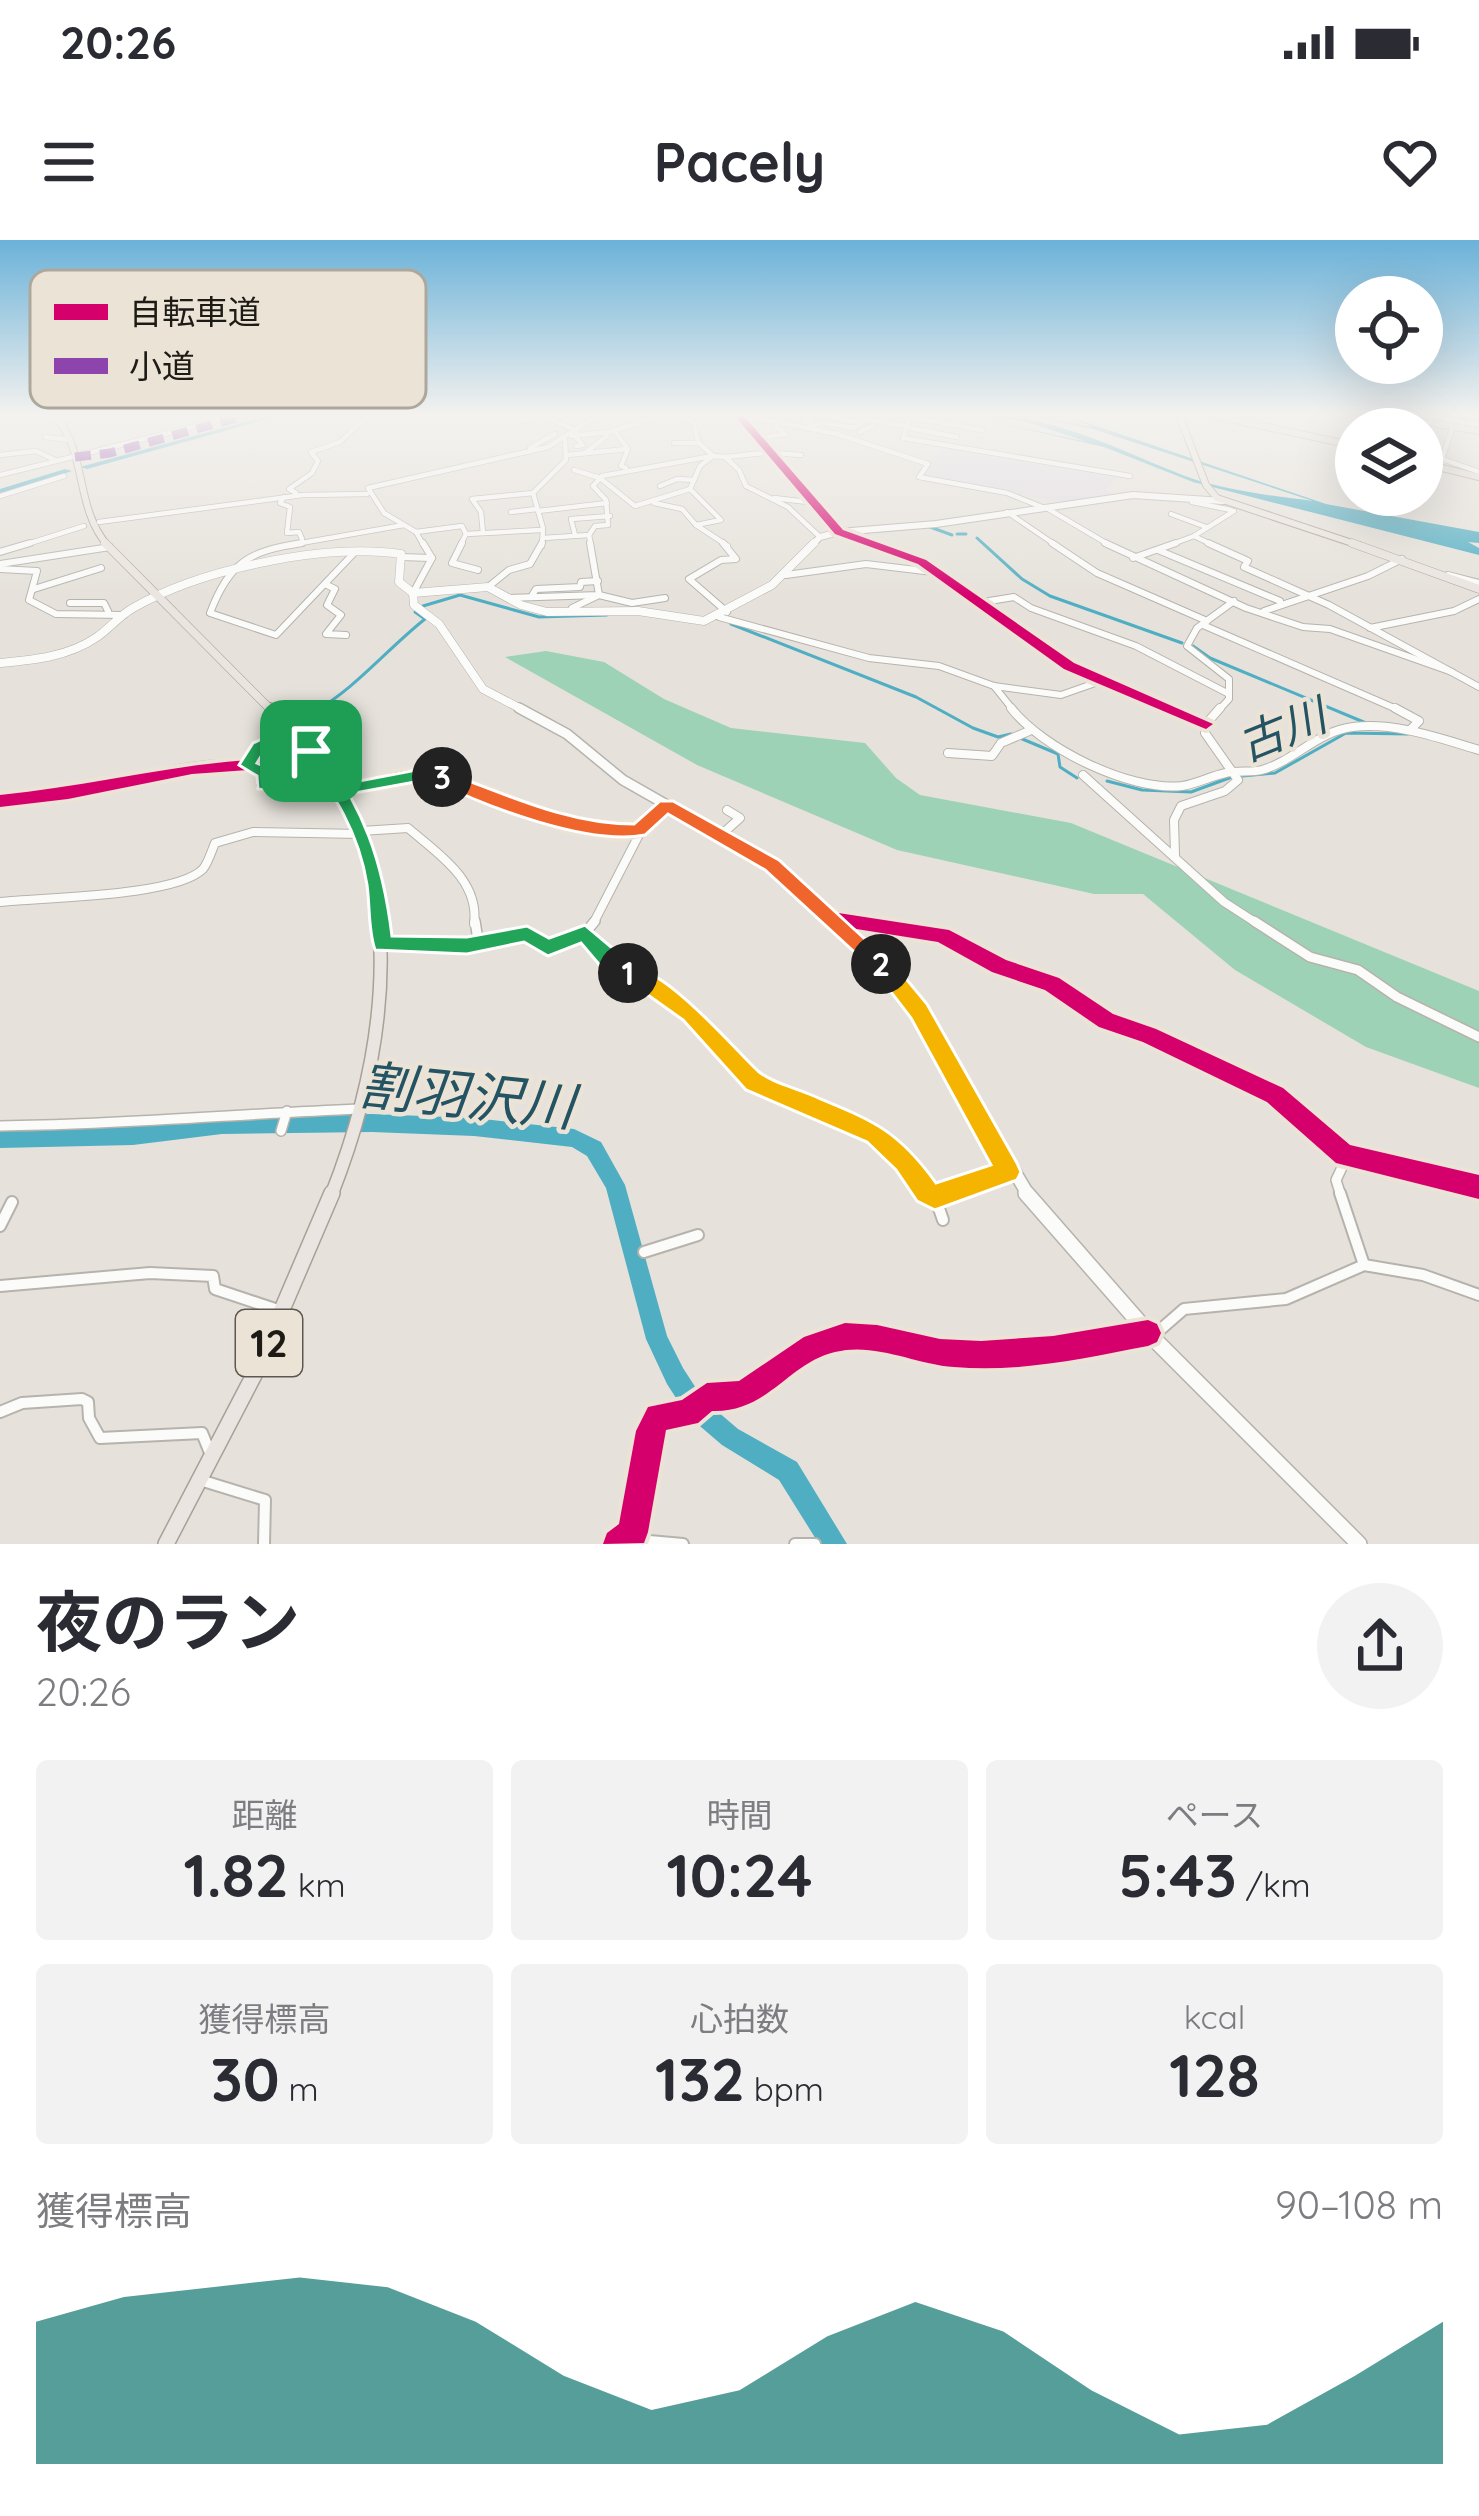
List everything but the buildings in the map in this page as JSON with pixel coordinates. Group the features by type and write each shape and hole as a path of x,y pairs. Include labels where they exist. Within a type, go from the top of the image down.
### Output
{"main road":[{"name":"12","path":"79,476 90,522 110,547 292,730 342,790 362,832 376,882 382,944 376,1033 356,1120 315,1243 166,1544"},
{"path":"1203,476 1209,491 1223,501 1479,586"},
{"path":"413,593 488,587 568,617 638,611 697,622 723,615 786,575 820,537 839,532 936,524 1140,495 1223,501"},
{"path":"1234,511 1284,522"},
{"path":"0,663 67,652 95,639 124,614 235,572 358,550 388,551 402,557 399,582 439,624 483,689 567,734 623,780 772,865 886,968 919,1011 1008,1172 1150,1335 1359,1544"}],"street":[{"path":"0,496 64,476"},
{"path":"302,539 298,532 286,532 290,507 280,506 289,491 308,476"},
{"path":"289,491 315,496 367,494 375,484 412,476"},
{"path":"539,476 543,481"},
{"path":"483,533 481,512 472,499 533,493 548,476"},
{"path":"593,476 635,506 690,489 696,476"},
{"path":"466,534 589,535 596,526 608,525 607,503 593,486 605,476"},
{"path":"740,476 746,486 772,498 820,537"},
{"path":"793,476 839,532 914,559 1069,666 1206,724"},
{"path":"921,476 1005,493 1043,507 1081,524 1083,530 1132,558 1234,601 1303,627 1323,627 1402,661 1453,672"},
{"path":"660,486 676,479 694,480"},
{"path":"315,496 320,494 317,485"},
{"path":"682,529 721,520 690,489"},
{"path":"488,587 530,564 542,534 533,493"},
{"path":"367,494 384,513 416,532 432,559"},
{"path":"99,522 303,495"},
{"path":"772,498 816,503"},
{"path":"652,502 682,508 696,525 734,551 736,559 721,560 688,579 723,615 869,658 939,666 994,686 1061,695 1101,681"},
{"path":"1192,502 1234,511"},
{"path":"511,512 607,503"},
{"path":"1006,511 1096,573 1316,678 1387,702 1419,721 1410,730"},
{"path":"1132,558 1194,536 1234,511"},
{"path":"1171,514 1208,528"},
{"path":"575,536 571,519 610,516"},
{"path":"358,550 335,567 326,584 279,633 265,634 251,624 210,613 250,550 404,525"},
{"path":"0,552 84,526"},
{"path":"416,532 462,526 466,534"},
{"path":"314,528 319,537"},
{"path":"454,560 466,534"},
{"path":"589,535 598,595"},
{"path":"1194,536 1248,561 1244,567 1311,597 1479,687"},
{"path":"0,565 110,547"},
{"path":"1158,550 1281,601"},
{"path":"402,557 454,560 500,578"},
{"path":"413,593 432,559"},
{"path":"1263,612 1281,601 1372,580 1402,559"},
{"path":"786,575 863,564 887,565 919,576 935,572"},
{"path":"0,565 37,571 29,584 34,589"},
{"path":"100,568 34,589 29,601 56,614 124,614"},
{"path":"531,597 536,589 580,587 578,581 598,581"},
{"path":"326,584 335,592 327,605 341,615 326,634 346,635"},
{"path":"647,602 651,591"},
{"path":"553,613 579,608 598,595"},
{"path":"508,598 598,595 616,602 665,598"},
{"path":"977,603 1014,597 1051,617 1136,646 1229,694"},
{"path":"1368,628 1454,610 1479,598"},
{"path":"44,607 53,600"},
{"path":"1234,601 1204,623 1187,646 1225,675 1229,694 1206,724 1208,742 1236,775"},
{"path":"70,602 104,603 108,611"},
{"path":"1323,627 1330,618"},
{"path":"994,686 1029,731 1114,774 1148,784 1194,785 1270,767 1320,736 1343,728 1410,730 1479,750"},
{"path":"248,765 259,747 292,730"},
{"path":"948,753 992,756 1014,736 1029,731"},
{"path":"0,801 80,792 192,769 248,765 266,774 264,785 342,790 435,773 469,790 577,826 618,832 643,828"},
{"path":"1084,775 1111,805 1175,857"},
{"path":"1236,775 1225,791 1177,812 1178,865 1285,942 1310,956 1358,970 1414,1006 1479,1037"},
{"path":"382,944 444,947 527,934 548,948 585,933 643,828 666,805"},
{"path":"721,836 740,818 727,810"},
{"path":"0,902 67,894 107,898 190,875 204,868 214,843 264,829 315,838 408,828 457,873 474,898 472,928 478,940"},
{"path":"832,919 942,935 999,966 1052,984 1106,1021 1150,1035 1275,1095 1346,1157 1479,1187"},
{"path":"585,933 610,963 690,1013 754,1082 875,1134 935,1197 944,1220"},
{"path":"281,1130 286,1114"},
{"path":"0,1126 133,1125 286,1114 356,1120"},
{"path":"1346,1157 1336,1180 1364,1265"},
{"path":"935,1197 1008,1172"},
{"path":"0,1226 12,1202"},
{"path":"644,1252 698,1235"},
{"path":"622,1541 634,1532 650,1431 658,1417 688,1413 707,1397 735,1397 752,1390 827,1340 865,1336 953,1354 1017,1355 1150,1335 1184,1309 1286,1299 1364,1265 1423,1275 1479,1295"},
{"path":"0,1286 150,1273 213,1276 215,1289 285,1311"},
{"path":"0,1412 22,1403 82,1399 88,1402 88,1418 100,1438 202,1433 212,1458"},
{"path":"200,1480 265,1500 264,1544"},
{"path":"622,1541 683,1544"},
{"path":"795,1544 815,1544"}],"shaded area":[{"path":"921,476 1118,476 1106,491 1118,496 1064,502"}],"green space":[{"path":"546,651 604,662 664,699 731,728 865,743 896,778 920,795 1071,823 1479,991 1479,1088 1366,1047 1235,970 1143,894 1094,894 897,850 697,765 505,657"}],"water":[{"path":"1177,476 1313,501 1236,476 1243,476 1335,506 1335,516 1392,516 1479,532 1479,543 1468,542 1479,548 1479,555"}],"waterway":[{"path":"0,492 52,476"},
{"path":"930,527 952,535"},
{"path":"957,534 966,534"},
{"path":"977,538 1022,579 1050,596 1182,643"},
{"name":"古川","path":"423,606 460,595 539,617 607,615"},
{"name":"古川","path":"314,712 425,619 415,612"},
{"name":"古川","path":"731,624 916,697 973,728 998,737 1011,734"},
{"path":"1193,646 1210,658 1366,723"},
{"name":"古川","path":"1107,781 1142,790 1191,792 1232,777 1275,773 1346,733 1408,734"},
{"name":"古川","path":"1020,738 1058,754 1060,767 1077,778"},
{"name":"割羽沢川","path":"0,1139 133,1136 222,1125 372,1123 574,1138 594,1149 615,1185 657,1339 675,1376 695,1407 730,1437 788,1471 834,1544"}],"cycle path":[{"path":"791,476 839,532 922,562 1069,666 1206,724"},
{"path":"0,801 68,794 192,769 248,765 262,769 267,777 264,785 319,792 438,775 567,824 620,832 643,828"},
{"path":"832,919 942,935 999,966 1052,984 1106,1021 1149,1035 1275,1095 1344,1155 1479,1187"},
{"path":"618,1544 633,1532 650,1431 658,1417 688,1413 707,1397 742,1394 829,1340 861,1336 981,1355 1053,1350 1148,1333"}],"route":[{"path":"311,751 292,730 259,747 248,765 266,774 264,785 322,792 342,790 435,773 469,790 598,830 638,830 666,805 772,865 886,968 919,1011 1008,1172 935,1197 926,1192 905,1161 875,1134 754,1082 690,1013 610,963 585,933 548,948 530,934 478,940 467,946 382,944 368,849 342,790 311,751"}]}
